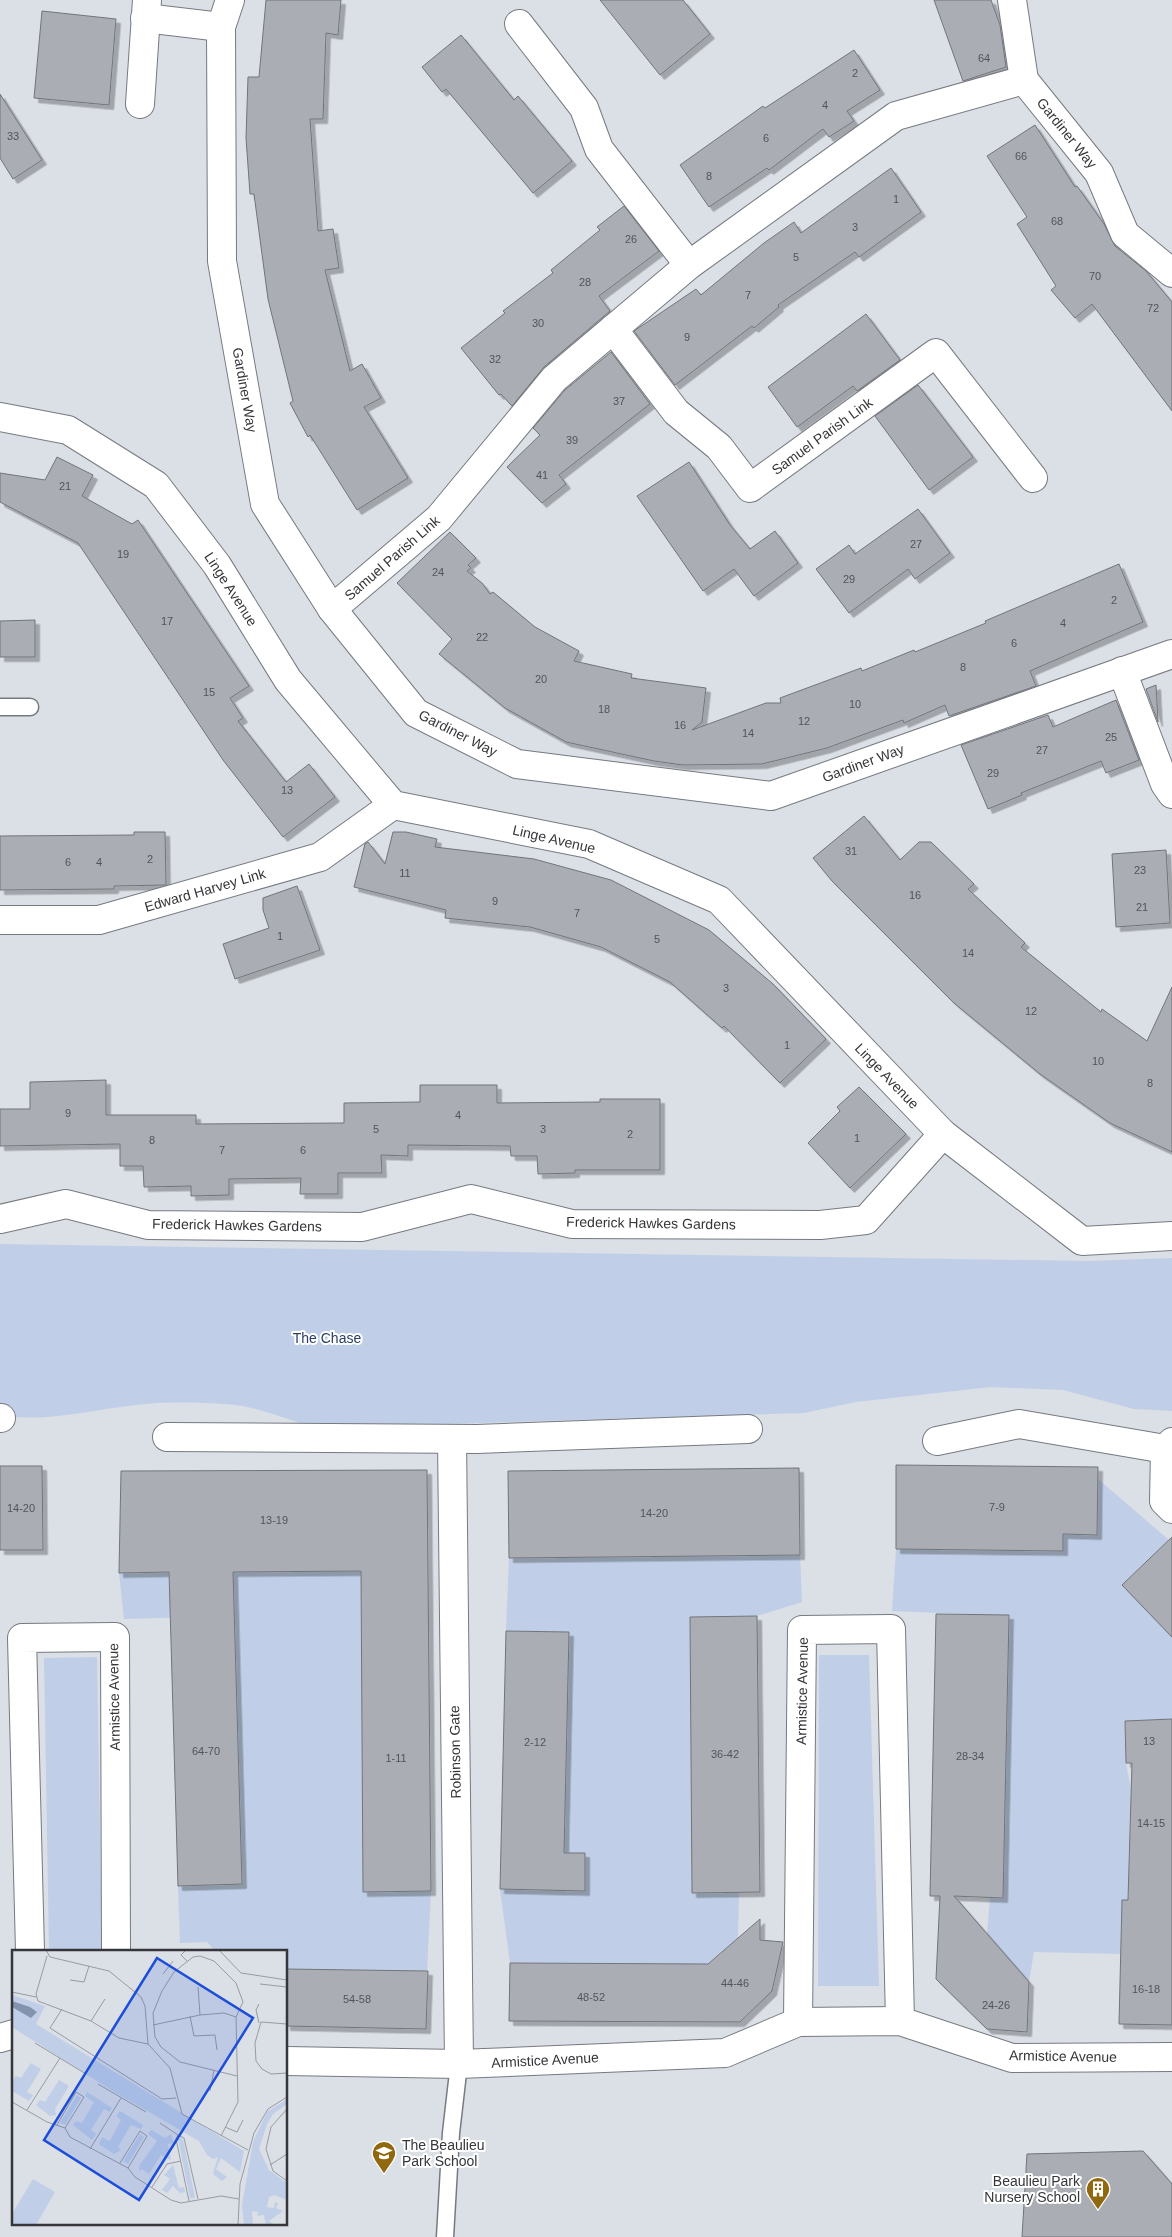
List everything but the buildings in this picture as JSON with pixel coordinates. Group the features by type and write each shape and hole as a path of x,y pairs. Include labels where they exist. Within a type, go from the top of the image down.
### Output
{"street":[{"name":"Gardiner Way","path":"230,0 221,27 222,261 264,504 332,609 416,713 517,764 771,796 1172,654"},
{"path":"1012,0 1024,80"},
{"path":"140,104 146,9 221,27"},
{"path":"519,24 584,108 599,149 689,264"},
{"name":"Gardiner Way","path":"1024,80 1100,173 1125,234 1172,273"},
{"name":"Samuel Parish Link","path":"332,609 439,518 554,379 689,264 896,116 1024,80"},
{"name":"Samuel Parish Link","path":"613,329 676,412 719,447 750,488 936,353 1033,478"},
{"name":"Linge Avenue","path":"0,417 68,430 156,485 216,564 288,680 393,804 589,844 719,900 943,1134 1082,1241 1172,1236"},
{"path":"1122,671 1165,784 1172,794"},
{"name":"Edward Harvey Link","path":"0,920 99,920 320,857 393,804"},
{"name":"Frederick Hawkes Gardens","path":"0,1219 66,1204 148,1225 362,1227 470,1199 572,1224 820,1225 866,1220 943,1134"},
{"path":"937,1441 1019,1424 1168,1446 1164,1501 1172,1510"},
{"path":"167,1437 452,1439 748,1429"},
{"name":"Robinson Gate","path":"452,1439 459,2064"},
{"name":"Armistice Avenue","path":"798,2022 802,1630 891,1629 900,2021"},
{"name":"Armistice Avenue","path":"30,1950 22,1638 106,1637 115,1637 116,1950"},
{"name":"Armistice Avenue","path":"288,2061 459,2064 725,2053 798,2022 900,2021 1012,2058 1172,2057"}],"lane":[{"path":"0,707 30,707"},
{"path":"445,2237 451,2133 459,2064"}],"green space":[{"name":"The Chase","path":"0,1244 1089,1261 1172,1258 1172,1411 1134,1409 1063,1390 991,1387 856,1402 804,1413 316,1428 243,1406 204,1403 147,1404 34,1418 0,1415"},
{"path":"1098,1479 1169,1540 1122,1585 1172,1637 1172,1719 1125,1721 1126,1763 1131,1789 1129,1856 1131,1900 1122,1900 1121,1954 1034,1952 1029,1982 987,1934 990,1898 1003,1898 1009,1616 892,1611 896,1549 1063,1551 1063,1534 1097,1535"},
{"path":"800,1555 802,1602 757,1616 690,1617 692,1892 739,1892 738,1938 695,1974 673,1964 510,1963 500,1889 585,1891 585,1853 564,1853 569,1632 506,1631 509,1558"},
{"path":"427,1570 429,1624 362,1625 364,1892 431,1891 427,1971 288,1969 288,1950 214,1950 207,1942 180,1943 178,1886 242,1884 234,1616 124,1619 119,1573"},
{"path":"819,1655 869,1655 879,1986 818,1986"},
{"path":"97,1657 102,1950 49,1950 44,1658"}],"place":[{"name":"The Beaulieu Park School","path":"384,2174"},
{"name":"Beaulieu Park Nursery School","path":"1098,2210"}]}
